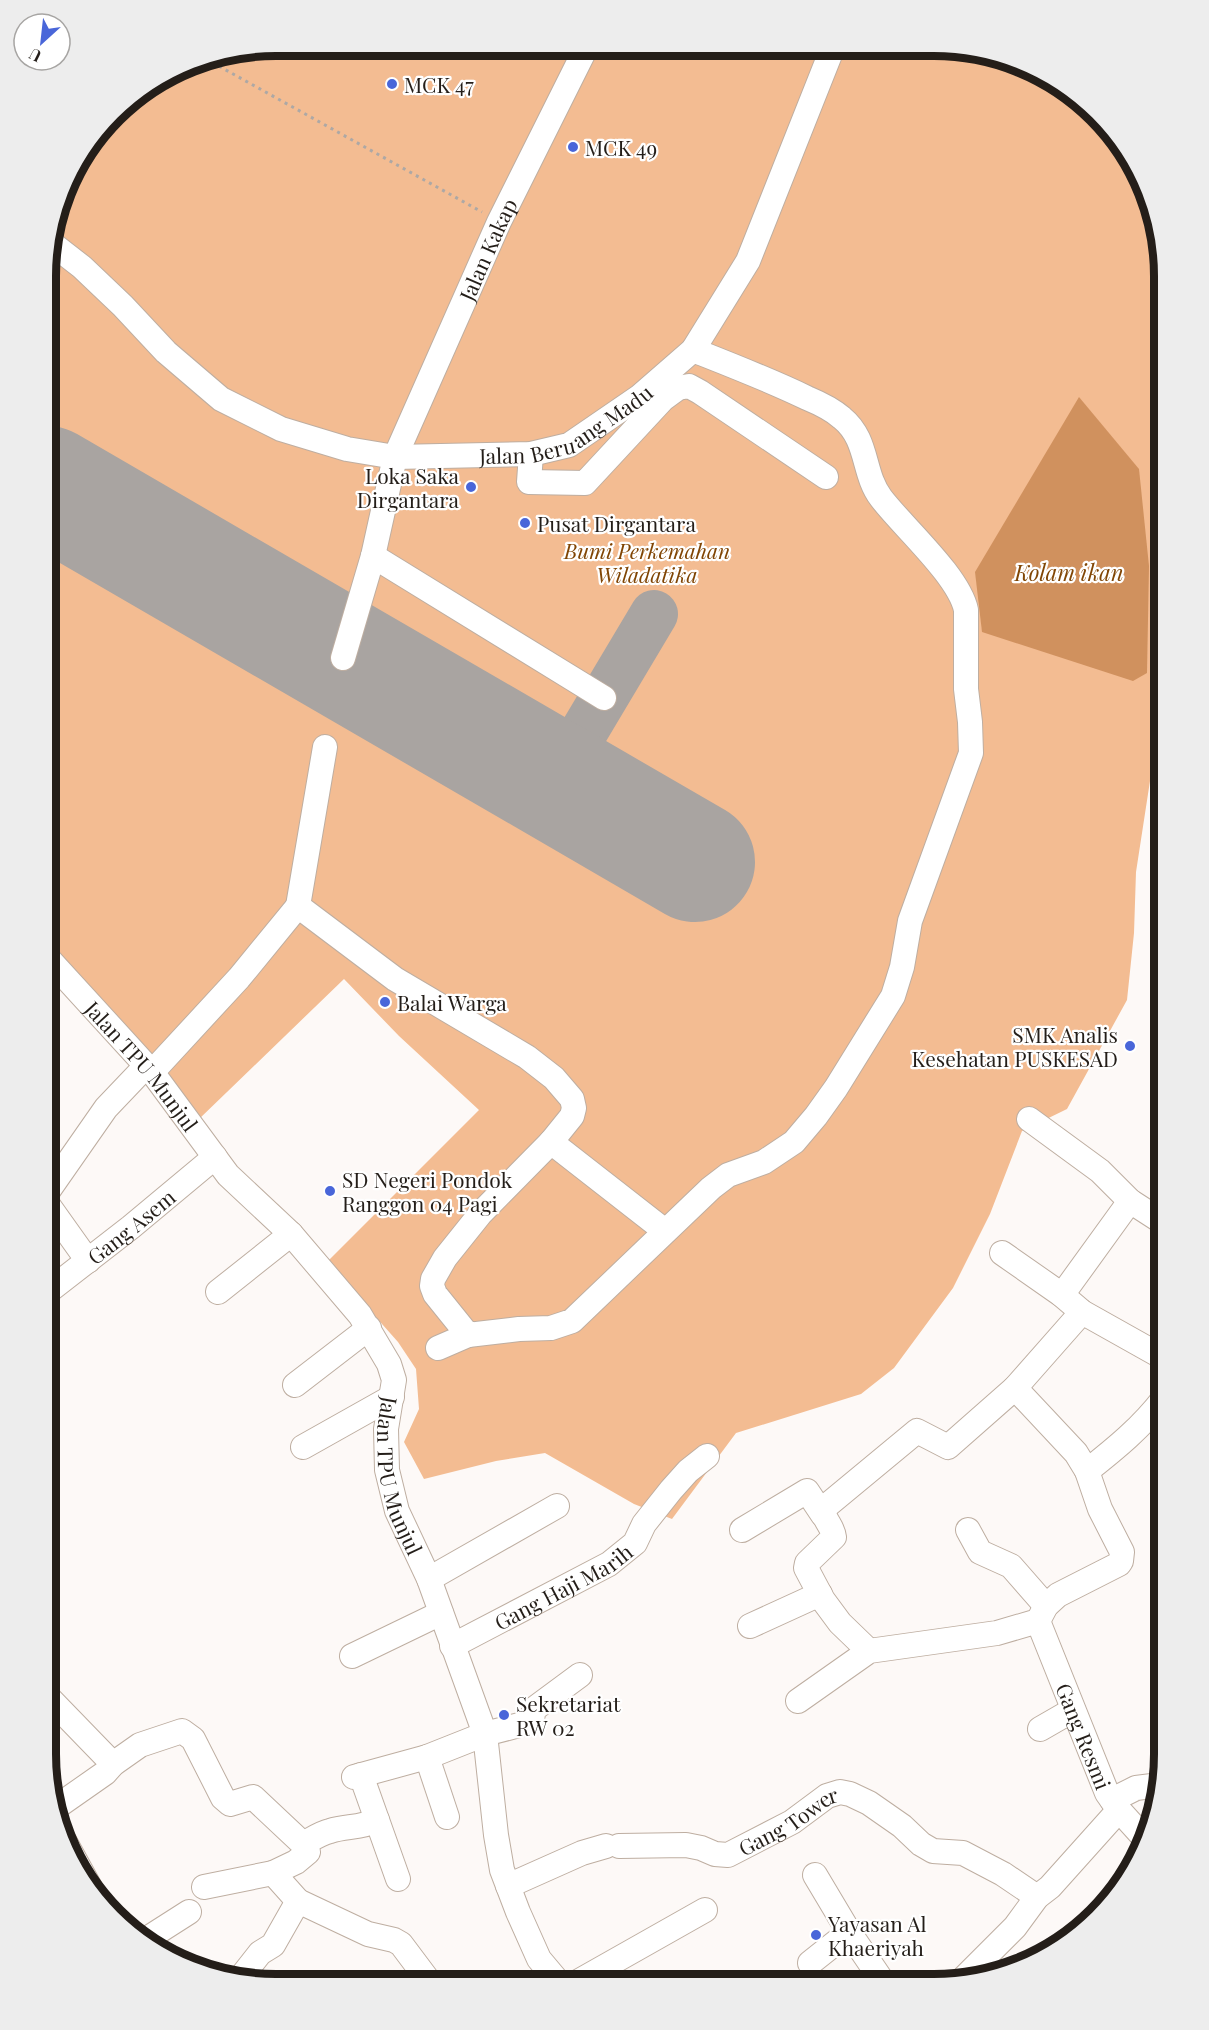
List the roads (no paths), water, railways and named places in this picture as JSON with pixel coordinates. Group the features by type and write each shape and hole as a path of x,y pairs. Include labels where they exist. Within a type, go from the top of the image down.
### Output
{"street":[{"name":"Jalan Kakap","path":"343,658 374,556 395,457 499,222 582,56"},
{"name":"Jalan Beruang Madu","path":"57,247 82,267 123,306 166,352 221,399 281,429 347,449 395,457 531,454 569,445 639,397 693,350 748,261 829,56"},
{"path":"438,1348 468,1335 551,1328 572,1321 721,1179 764,1162 794,1142 816,1116 879,1020 898,984 910,921 971,753 966,689 965,602 938,563 880,497 869,473 862,446 850,426 828,408 792,390 693,350"},
{"path":"531,454 529,482 585,483 663,399 678,388 689,386 826,477"},
{"path":"374,556 604,698"},
{"path":"56,1180 106,1108 151,1067 239,978 298,906 325,747"},
{"path":"298,906 395,979 526,1057 554,1078 572,1099 574,1108 572,1116 551,1142 481,1213 445,1258 433,1279 432,1286 435,1294 468,1335"},
{"name":"Jalan TPU Munjul","path":"56,967 151,1067 228,1175 291,1234 360,1315 389,1364 394,1380 386,1429 387,1470 397,1510 429,1579 485,1734 495,1835 502,1870 539,1959 552,1974"},
{"path":"1029,1119 1100,1171 1130,1201 1154,1217"},
{"path":"551,1142 665,1231"},
{"name":"Gang Asem","path":"56,1285 214,1157"},
{"path":"1062,1295 1130,1201"},
{"path":"56,1216 88,1261"},
{"path":"218,1292 291,1234"},
{"path":"1002,1253 1062,1295 1082,1312 1154,1352"},
{"path":"823,1515 825,1507 918,1431 947,1448 1015,1388 1082,1312"},
{"path":"295,1385 369,1328"},
{"path":"798,1701 869,1651 997,1633 1042,1613 1058,1595 1119,1564 1122,1552 1100,1509 1081,1462 1015,1388"},
{"path":"303,1448 392,1397"},
{"path":"1081,1462 1113,1451 1154,1411"},
{"name":"Gang Haji Marih","path":"452,1646 609,1564 635,1543 644,1524 671,1490 688,1471 707,1456"},
{"path":"742,1530 807,1491 833,1530 834,1537 807,1563 806,1568 840,1623 869,1651"},
{"path":"429,1579 557,1506"},
{"name":"Gang Resmi","path":"968,1530 980,1552 1011,1566 1042,1613 1073,1710 1107,1793 1139,1832"},
{"path":"750,1626 820,1594"},
{"path":"352,1656 441,1613"},
{"path":"398,1879 358,1776 427,1757 485,1734 527,1723 532,1719 534,1709 580,1675"},
{"path":"56,1705 112,1764"},
{"path":"1040,1728 1073,1710"},
{"path":"61,1804 140,1745 182,1731 193,1739 223,1798 230,1804 253,1797 303,1844 308,1852 296,1862 273,1873 204,1887"},
{"path":"427,1757 447,1817"},
{"path":"971,1971 1015,1927 1037,1897 1050,1887 1115,1805 1136,1788 1152,1786"},
{"name":"Gang Tower","path":"508,1886 582,1853 613,1846 686,1845 715,1854 728,1855 792,1822 827,1797 840,1792 869,1803 933,1851 963,1853 992,1868 1037,1897"},
{"path":"303,1844 328,1831 354,1826 365,1827 377,1821"},
{"path":"273,1873 298,1901 368,1934 394,1940 406,1950 424,1974"},
{"path":"815,1875 878,1974"},
{"path":"245,1973 260,1953 273,1945 298,1901"},
{"path":"592,1974 705,1910"},
{"path":"151,1936 189,1912"},
{"path":"810,1962 849,1932"}],"water":[{"name":"Kolam ikan","path":"1079,397 1139,469 1149,566 1147,673 1133,681 982,632 975,572"}],"place":[{"name":"MCK 47","path":"392,84"},
{"name":"MCK 49","path":"573,147"},
{"name":"Loka Saka Dirgantara","path":"471,487"},
{"name":"Pusat Dirgantara","path":"525,523"},
{"name":"Balai Warga","path":"385,1002"},
{"name":"SMK Analis Kesehatan PUSKESAD","path":"1130,1046"},
{"name":"SD Negeri Pondok Ranggon 04 Pagi","path":"330,1191"},
{"name":"Sekretariat RW 02","path":"504,1715"},
{"name":"Yayasan Al Khaeriyah","path":"816,1935"}],"park label":[{"name":"Bumi Perkemahan Wiladatika","path":"647,562"}]}
